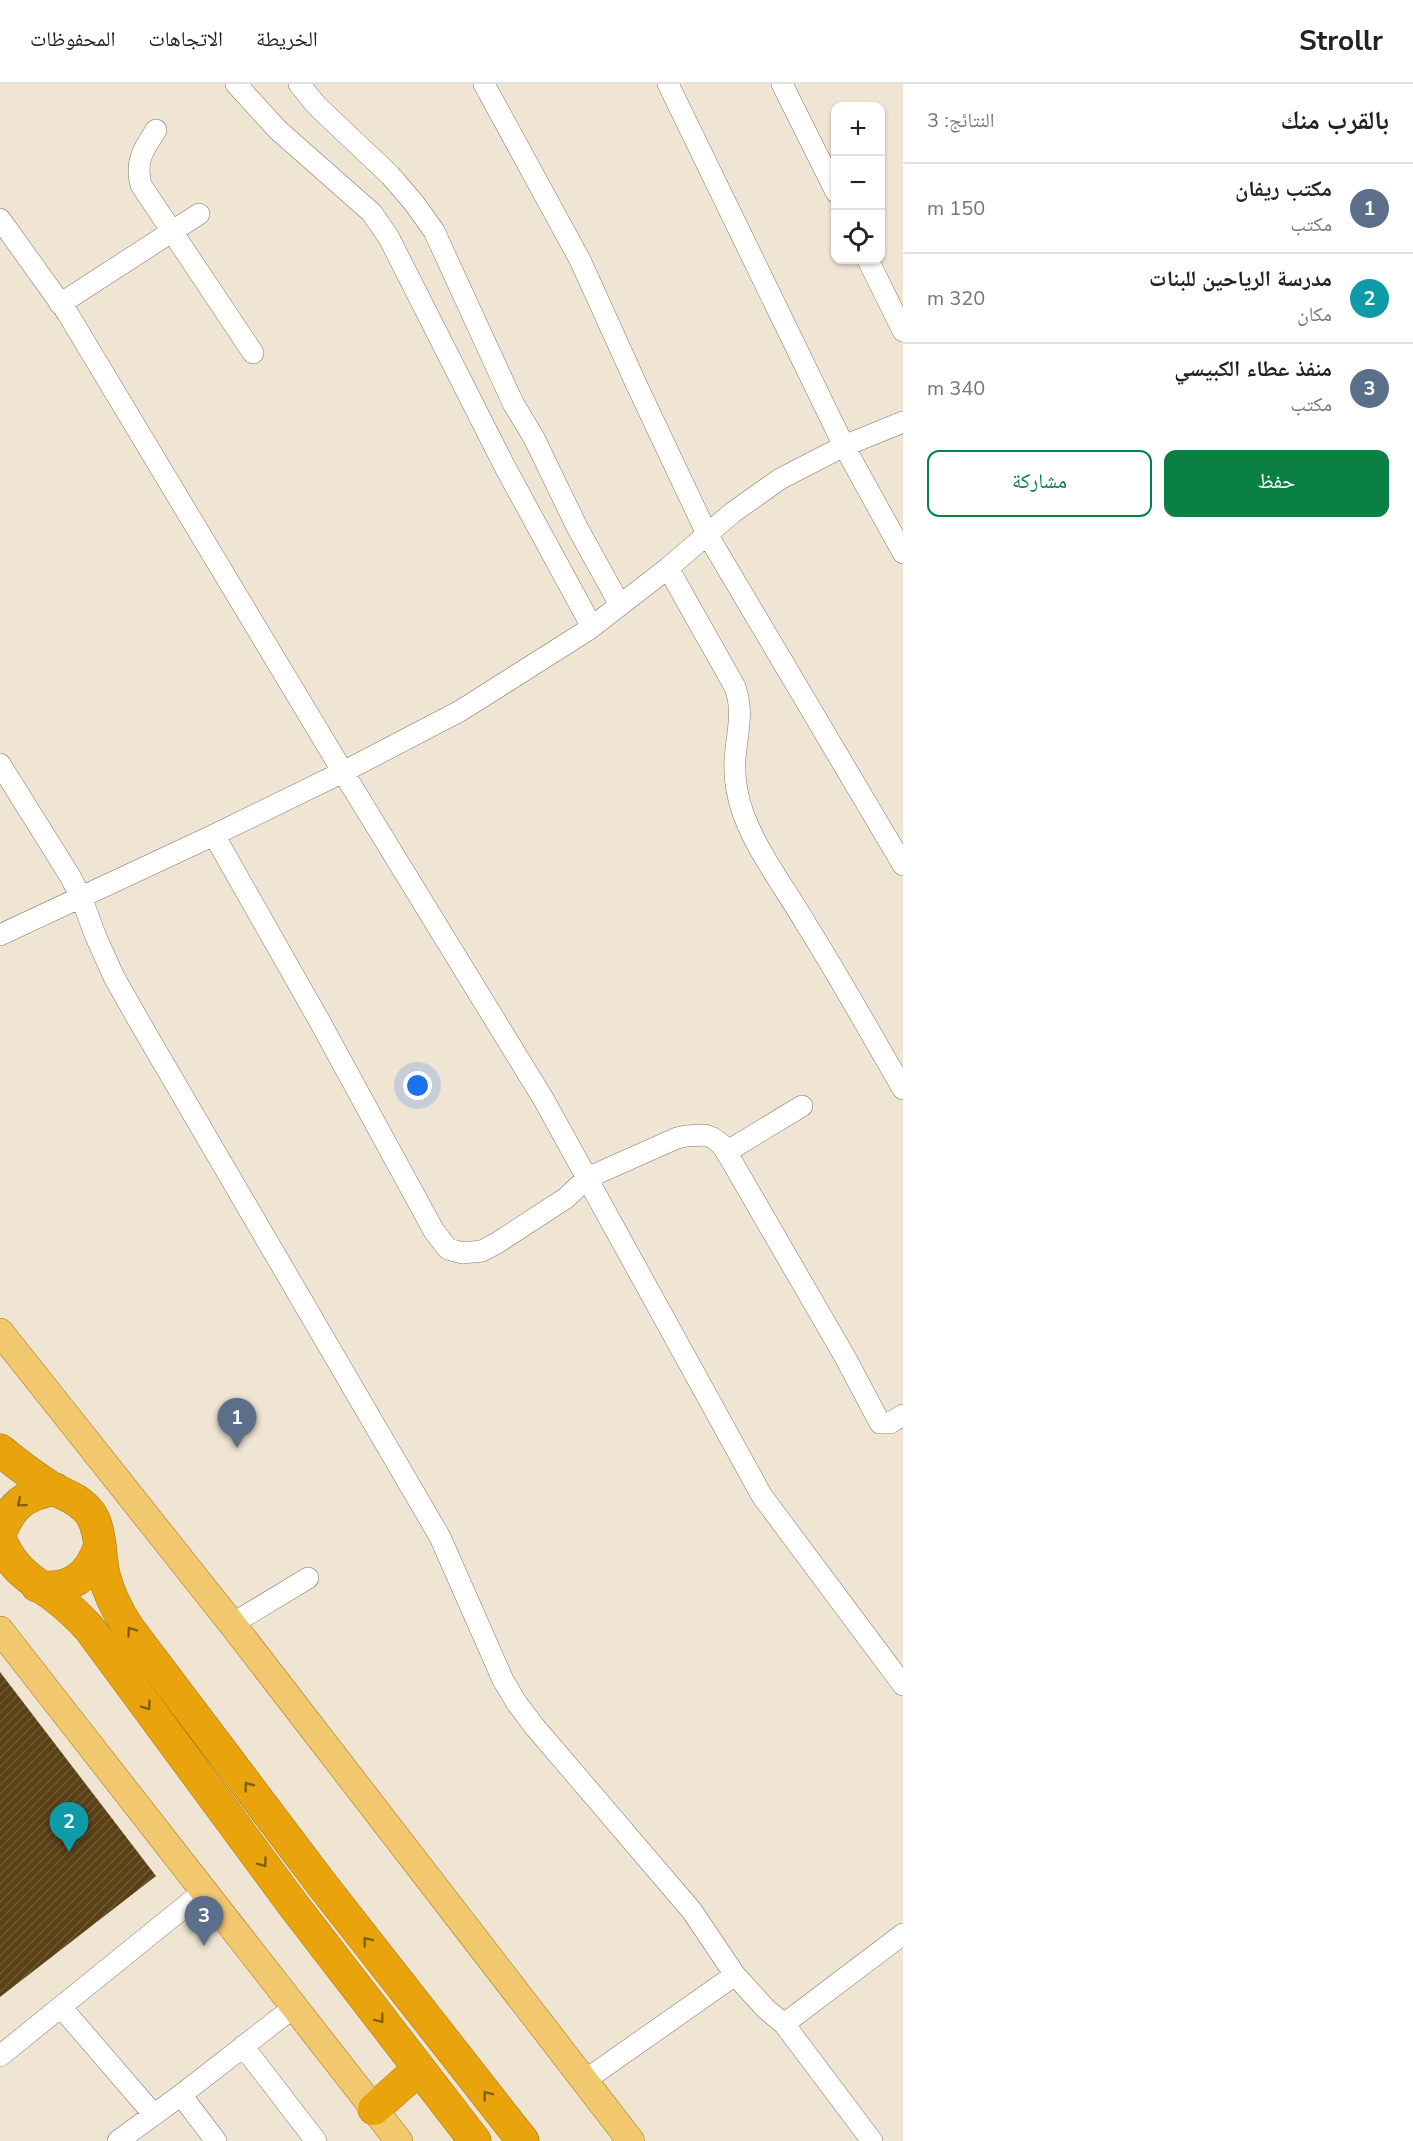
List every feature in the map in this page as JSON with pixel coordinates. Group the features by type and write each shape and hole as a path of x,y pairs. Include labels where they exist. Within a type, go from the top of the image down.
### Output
{"highway":[{"path":"0,1450 55,1489 75,1498 90,1514 96,1524 108,1589 129,1629 323,1886 523,2141"},
{"path":"55,1489 36,1492 19,1502 6,1518 0,1536 10,1560 17,1569 65,1605 89,1628 294,1906 475,2141"},
{"path":"37,1586 50,1588 68,1585 83,1576 94,1562 100,1545"},
{"path":"374,2109 419,2069"}],"main road":[{"path":"0,1332 232,1624 631,2141"},
{"path":"3,1639 399,2141"}],"street":[{"path":"236,84 278,130 372,213 389,238 505,467 592,627"},
{"path":"299,84 317,106 390,175 434,231 513,403 534,438 577,527 620,605"},
{"path":"484,84 580,260 707,534 903,865"},
{"path":"668,84 844,446 903,554"},
{"path":"782,84 831,182"},
{"path":"156,130 141,154 138,168 141,185 253,354"},
{"path":"60,304 199,214"},
{"path":"0,219 60,304 145,441 343,772 544,1100 762,1496 896,1662 903,1685"},
{"path":"870,264 903,332"},
{"path":"0,935 214,835 343,772 460,711 592,627 668,568 732,513 780,479 844,446 903,422"},
{"path":"668,568 739,698 740,732 735,757 735,774 738,797 744,814 756,840 903,1089"},
{"path":"0,764 70,876 114,977 140,1023 440,1537 503,1680 516,1702 602,1808 657,1868 692,1911 735,1975 766,2009 784,2024 872,2141"},
{"path":"214,835 321,1022 434,1230 448,1249 463,1253 482,1251 566,1198 587,1178 676,1138 705,1135 713,1138 726,1152 845,1357 880,1423 890,1423 903,1415"},
{"path":"726,1152 802,1106"},
{"path":"232,1624 308,1578"},
{"path":"0,2056 204,1891"},
{"path":"784,2024 900,1944"},
{"path":"584,2081 735,1975"},
{"path":"61,2007 154,2115"},
{"path":"125,2139 294,2007"},
{"path":"243,2046 316,2141"},
{"path":"181,2095 216,2141"}],"building":[{"path":"0,1672 156,1876 0,1997"}],"place":[{"name":"مكتب ريفان","path":"237,1448"},
{"name":"مدرسة الرياحين للبنات","path":"69,1852"},
{"name":"منفذ عطاء الكبيسي","path":"204,1946"}]}
